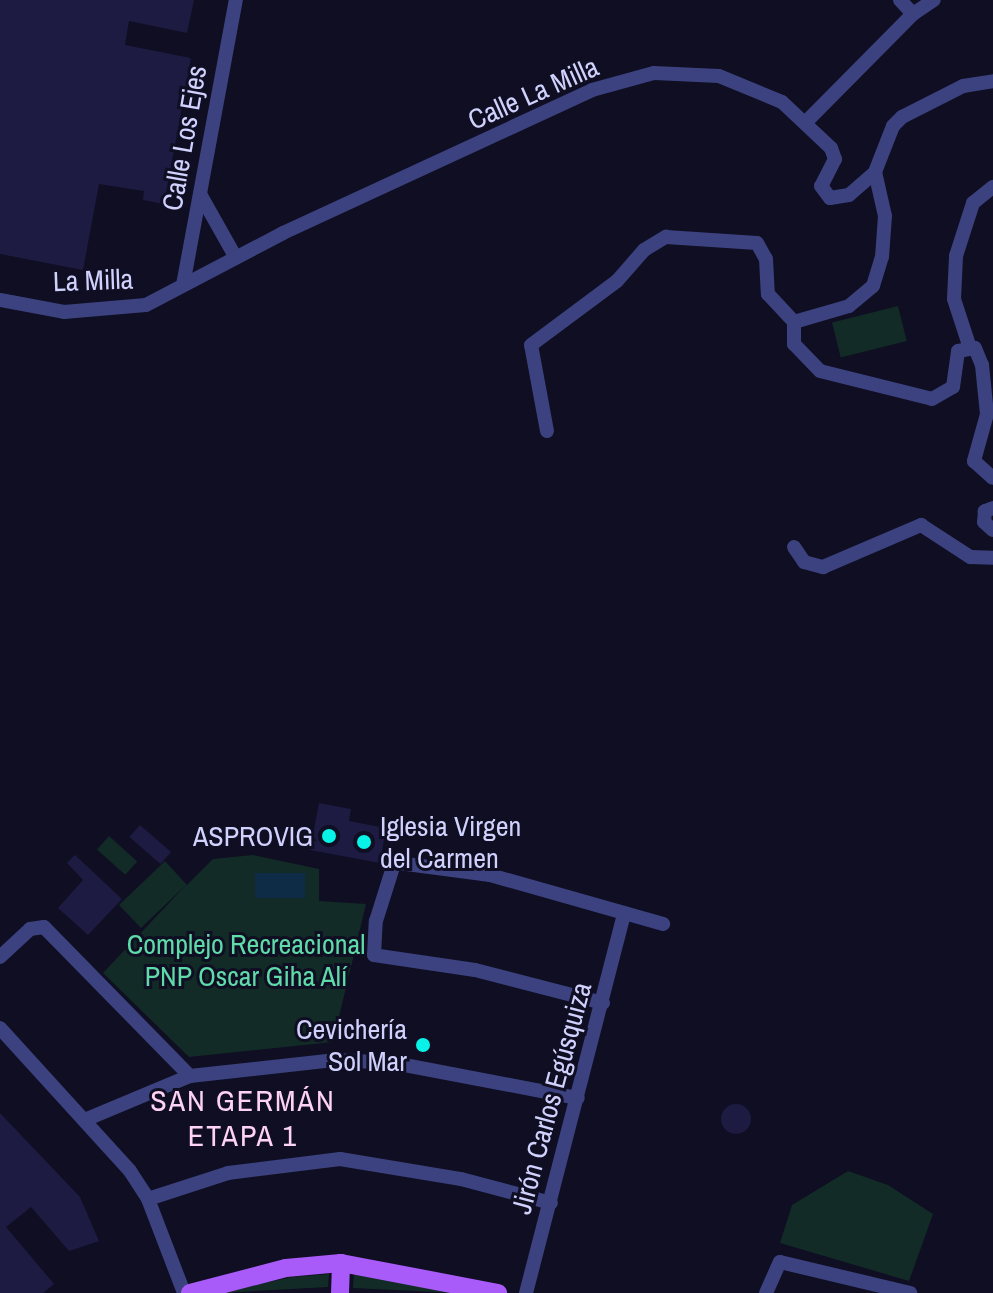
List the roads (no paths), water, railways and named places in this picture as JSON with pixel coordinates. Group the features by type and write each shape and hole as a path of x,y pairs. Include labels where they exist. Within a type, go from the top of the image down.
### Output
{"main road":[{"path":"340,1293 341,1263"},
{"path":"190,1293 286,1268 341,1263 498,1293"}],"street":[{"name":"Calle Los Ejes","path":"183,285 236,0"},
{"path":"900,0 913,14"},
{"path":"806,122 913,14 934,0"},
{"name":"Calle La Milla","path":"183,285 592,90 654,73 679,71 750,86 806,122 835,159 821,186 830,198 849,195 875,172"},
{"path":"794,322 849,306 873,286 885,216 875,172 893,126 902,117 963,86 993,81"},
{"path":"993,187 973,203 956,256 954,299 969,345 979,353 987,414 974,461 993,478"},
{"path":"200,194 236,258"},
{"path":"547,431 531,345 666,237 757,243 766,259 768,294 794,322 794,344 820,371 932,399 950,392 956,355 969,345"},
{"name":"La Milla","path":"0,300 64,312 146,305 183,285"},
{"path":"993,508 985,511 984,522 993,530"},
{"path":"794,547 804,562 823,567 921,525 970,557 993,558"},
{"path":"603,1003 475,970 374,955 376,921 393,867 399,863 490,875 663,924"},
{"name":"Jirón Carlos Egúsquiza","path":"526,1293 624,914"},
{"path":"0,957 37,926 190,1076"},
{"path":"0,1028 87,1119 148,1199 184,1293"},
{"path":"87,1119 190,1076 366,1059 578,1098"},
{"path":"148,1199 228,1173 340,1159 461,1179 551,1203"},
{"path":"766,1293 780,1262 910,1293"}],"water":[{"path":"255,873 305,873 305,898 255,898"}],"place":[{"name":"ASPROVIG","path":"329,836"},
{"name":"Iglesia Virgen del Carmen","path":"364,842"},
{"name":"Cevichería Sol Mar","path":"423,1045"}],"district":[{"name":"SAN GERMÁN ETAPA 1","path":"243,1117"}],"park label":[{"name":"Complejo Recreacional PNP Oscar Giha Alí","path":"246,960"}]}
